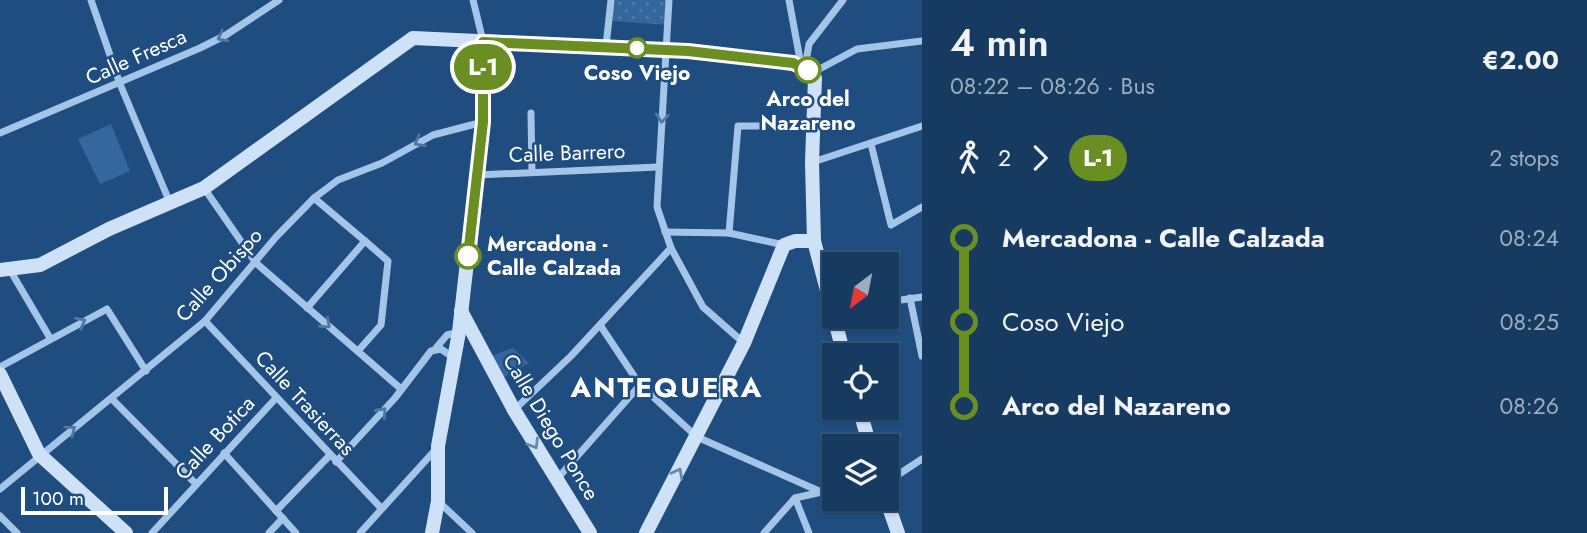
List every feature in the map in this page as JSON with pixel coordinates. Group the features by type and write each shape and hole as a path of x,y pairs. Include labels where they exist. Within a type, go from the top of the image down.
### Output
{"street":[{"path":"91,0 120,83 170,203"},
{"name":"Calle Fresca","path":"0,133 226,35 279,0"},
{"path":"432,533 438,501 438,446 458,332 483,122 483,42 473,0"},
{"path":"606,46 611,0"},
{"path":"669,0 668,50 657,167 657,206 671,248 703,307 744,343"},
{"path":"789,0 804,68 817,81 812,162 814,241 822,271"},
{"path":"804,68 809,44 843,0"},
{"path":"50,338 5,270 40,265 109,229 204,188 413,38 668,50 804,68 857,49 922,41"},
{"path":"531,113 532,172"},
{"path":"729,233 737,129 776,121"},
{"name":"Calle Obispo","path":"0,489 39,454 112,399 205,321 314,198 338,180 382,163 433,135 483,122"},
{"path":"812,162 922,127"},
{"path":"871,144 891,225 922,207"},
{"name":"Calle Barrero","path":"477,174 657,167"},
{"path":"204,188 256,263 400,388"},
{"path":"314,198 387,261 381,325 358,351"},
{"path":"665,232 729,233 784,245 795,241 814,241"},
{"path":"307,308 365,241"},
{"path":"646,533 744,343 784,245"},
{"path":"514,411 600,325 671,248"},
{"path":"900,300 922,297"},
{"path":"910,298 922,356"},
{"path":"0,367 107,309 146,371"},
{"name":"Calle Diego Ponce","path":"461,310 514,411 590,533"},
{"name":"Calle Trasierras","path":"205,321 382,508"},
{"path":"600,325 640,385 697,438 819,491"},
{"path":"336,462 447,335 458,332"},
{"name":"Calle Diego Ponce","path":"458,332 476,343"},
{"path":"436,348 454,358"},
{"path":"0,374 39,454 126,533"},
{"path":"555,480 640,385"},
{"name":"Calle Botica","path":"152,533 276,398"},
{"path":"112,399 196,484"},
{"path":"360,533 438,446"},
{"path":"225,453 296,533"},
{"path":"276,511 330,455"},
{"path":"899,474 922,460"},
{"path":"764,533 794,498 822,491"},
{"path":"794,498 808,533"},
{"path":"438,501 472,533"},
{"path":"890,511 898,533"},
{"path":"0,516 17,533"},
{"path":"269,533 283,518"}],"shaded area":[{"path":"611,0 669,0 669,25 609,21"},
{"path":"111,124 130,171 100,184 78,139"},
{"path":"513,348 529,363 499,380 486,358"}],"bus line":[{"name":"L-1","path":"468,256 483,122 483,42 688,51 793,63 808,70"}],"place":[{"name":"Coso Viejo","path":"637,48"},
{"name":"Arco del Nazareno","path":"808,70"},
{"name":"Mercadona - Calle Calzada","path":"468,256"}],"district":[{"name":"ANTEQUERA","path":"667,387"}]}
